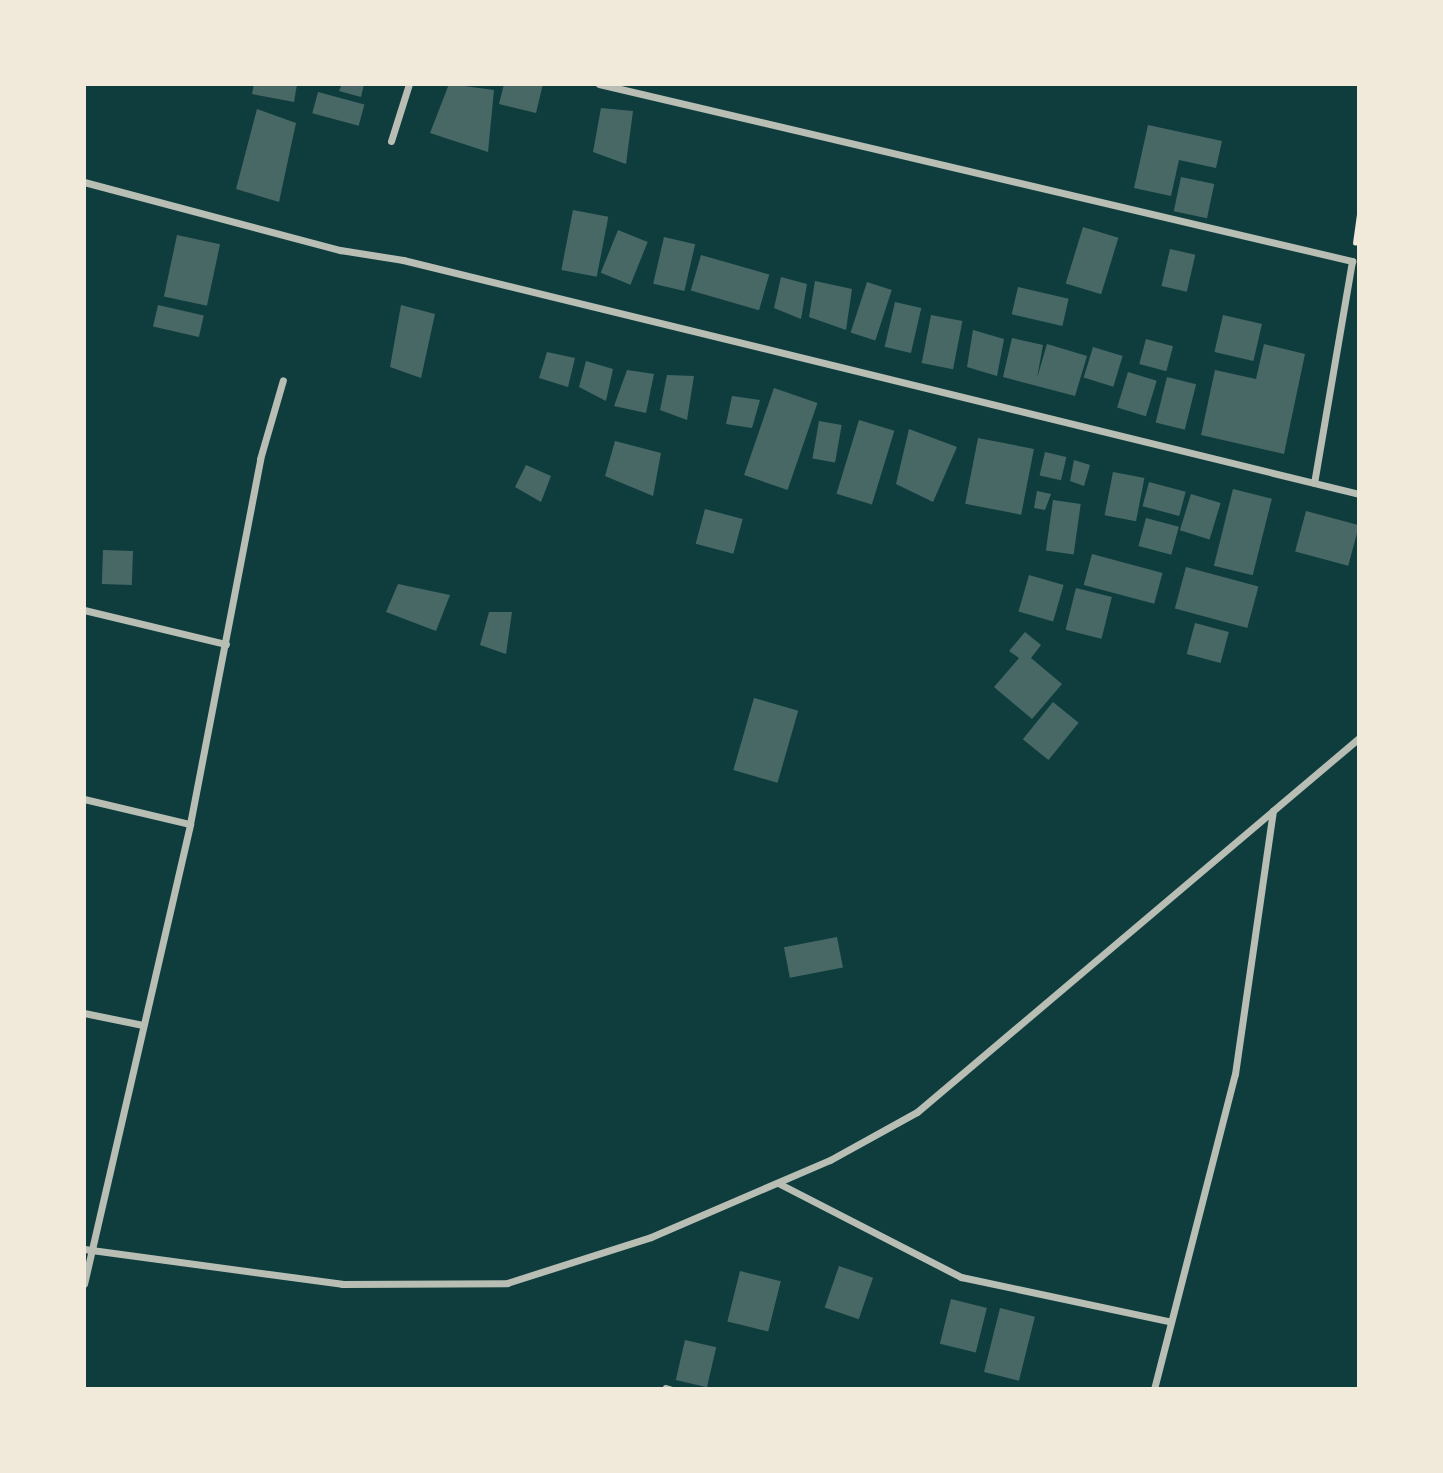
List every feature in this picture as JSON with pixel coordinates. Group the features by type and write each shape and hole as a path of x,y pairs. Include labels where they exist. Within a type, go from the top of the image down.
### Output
{"street":[{"path":"391,141 409,84"},
{"path":"599,84 1352,261 1314,483"},
{"path":"84,182 340,250 403,260 1359,494"},
{"path":"84,1284 88,1250 190,824 260,459 283,380"},
{"path":"84,610 226,644"},
{"path":"88,1250 342,1284 507,1283 651,1237 830,1160 917,1112 1359,738"},
{"path":"84,799 190,824"},
{"path":"1154,1389 1168,1321 1235,1074 1273,810"},
{"path":"84,1013 143,1025"},
{"path":"778,1183 961,1276 1168,1321"}],"lane":[{"path":"665,1387 672,1389"}],"building":[{"path":"254,84 297,84 294,102 252,94"},
{"path":"342,84 364,84 361,97 339,91"},
{"path":"449,84 494,90 488,152 430,133"},
{"path":"504,84 543,84 536,113 499,104"},
{"path":"318,92 364,104 359,126 312,113"},
{"path":"601,108 633,111 626,164 593,152"},
{"path":"257,109 296,123 279,202 236,189"},
{"path":"1148,125 1222,141 1216,168 1179,160 1171,196 1134,188"},
{"path":"1181,177 1214,184 1207,218 1174,211"},
{"path":"573,210 608,217 597,277 561,270"},
{"path":"1083,227 1118,238 1101,294 1066,283"},
{"path":"618,230 648,242 630,285 601,273"},
{"path":"177,235 220,244 207,306 164,297"},
{"path":"664,237 695,244 684,291 653,284"},
{"path":"1170,249 1195,255 1187,292 1161,286"},
{"path":"701,255 769,275 759,310 691,291"},
{"path":"781,277 807,284 801,319 774,308"},
{"path":"815,281 852,289 846,330 809,317"},
{"path":"867,282 892,290 875,340 851,332"},
{"path":"1018,287 1069,299 1062,326 1012,314"},
{"path":"895,302 921,308 911,353 885,347"},
{"path":"158,305 204,316 199,337 153,326"},
{"path":"401,305 435,314 421,378 390,367"},
{"path":"931,315 962,321 953,369 922,363"},
{"path":"1223,315 1262,324 1253,361 1214,352"},
{"path":"973,330 1004,339 997,376 967,367"},
{"path":"1012,338 1043,345 1037,378 1047,344 1087,356 1075,396 1003,377"},
{"path":"1146,339 1173,346 1166,371 1139,364"},
{"path":"1264,344 1305,354 1284,454 1201,435 1215,370 1256,379"},
{"path":"1093,347 1123,356 1113,387 1084,378"},
{"path":"547,352 575,358 568,387 539,378"},
{"path":"586,361 613,369 606,401 579,387"},
{"path":"627,370 654,374 646,413 614,406"},
{"path":"1128,372 1157,381 1146,416 1117,407"},
{"path":"667,375 694,376 687,420 660,410"},
{"path":"1167,377 1196,384 1185,430 1156,423"},
{"path":"774,388 817,403 788,490 744,475"},
{"path":"732,396 760,400 752,428 726,424"},
{"path":"859,420 894,431 872,504 836,494"},
{"path":"819,421 842,425 835,462 812,458"},
{"path":"909,429 957,447 933,502 896,484"},
{"path":"978,438 1034,449 1021,515 965,504"},
{"path":"615,441 661,453 653,496 605,476"},
{"path":"1045,452 1066,457 1061,480 1040,475"},
{"path":"1074,460 1090,465 1084,486 1070,481"},
{"path":"526,465 551,476 541,502 515,487"},
{"path":"1113,472 1144,478 1136,521 1105,515"},
{"path":"1149,482 1186,492 1179,516 1143,506"},
{"path":"1233,489 1272,499 1253,575 1214,566"},
{"path":"1037,491 1051,494 1045,510 1034,508"},
{"path":"1191,494 1221,503 1210,539 1180,530"},
{"path":"1053,500 1081,504 1074,554 1046,551"},
{"path":"705,509 743,519 733,554 696,544"},
{"path":"1306,511 1359,525 1348,566 1295,552"},
{"path":"1146,518 1179,527 1171,555 1138,546"},
{"path":"103,550 133,551 132,585 102,584"},
{"path":"1092,554 1163,573 1154,604 1084,585"},
{"path":"1186,567 1258,586 1247,628 1175,609"},
{"path":"1029,575 1064,585 1053,621 1019,612"},
{"path":"398,584 450,595 436,631 386,612"},
{"path":"1076,588 1112,597 1101,639 1066,630"},
{"path":"489,612 512,612 506,654 480,645"},
{"path":"1195,623 1229,632 1221,663 1187,654"},
{"path":"1025,632 1041,645 1031,658 1062,684 1032,719 994,687 1019,658 1009,651"},
{"path":"754,698 798,711 778,783 733,770"},
{"path":"1053,702 1079,723 1048,760 1023,739"},
{"path":"837,937 843,967 790,978 784,947"},
{"path":"839,1266 873,1278 859,1319 825,1308"},
{"path":"740,1271 781,1281 768,1332 727,1321"},
{"path":"951,1299 987,1308 976,1353 940,1344"},
{"path":"1000,1308 1035,1317 1019,1381 984,1372"},
{"path":"685,1340 716,1347 707,1387 676,1380"}]}
